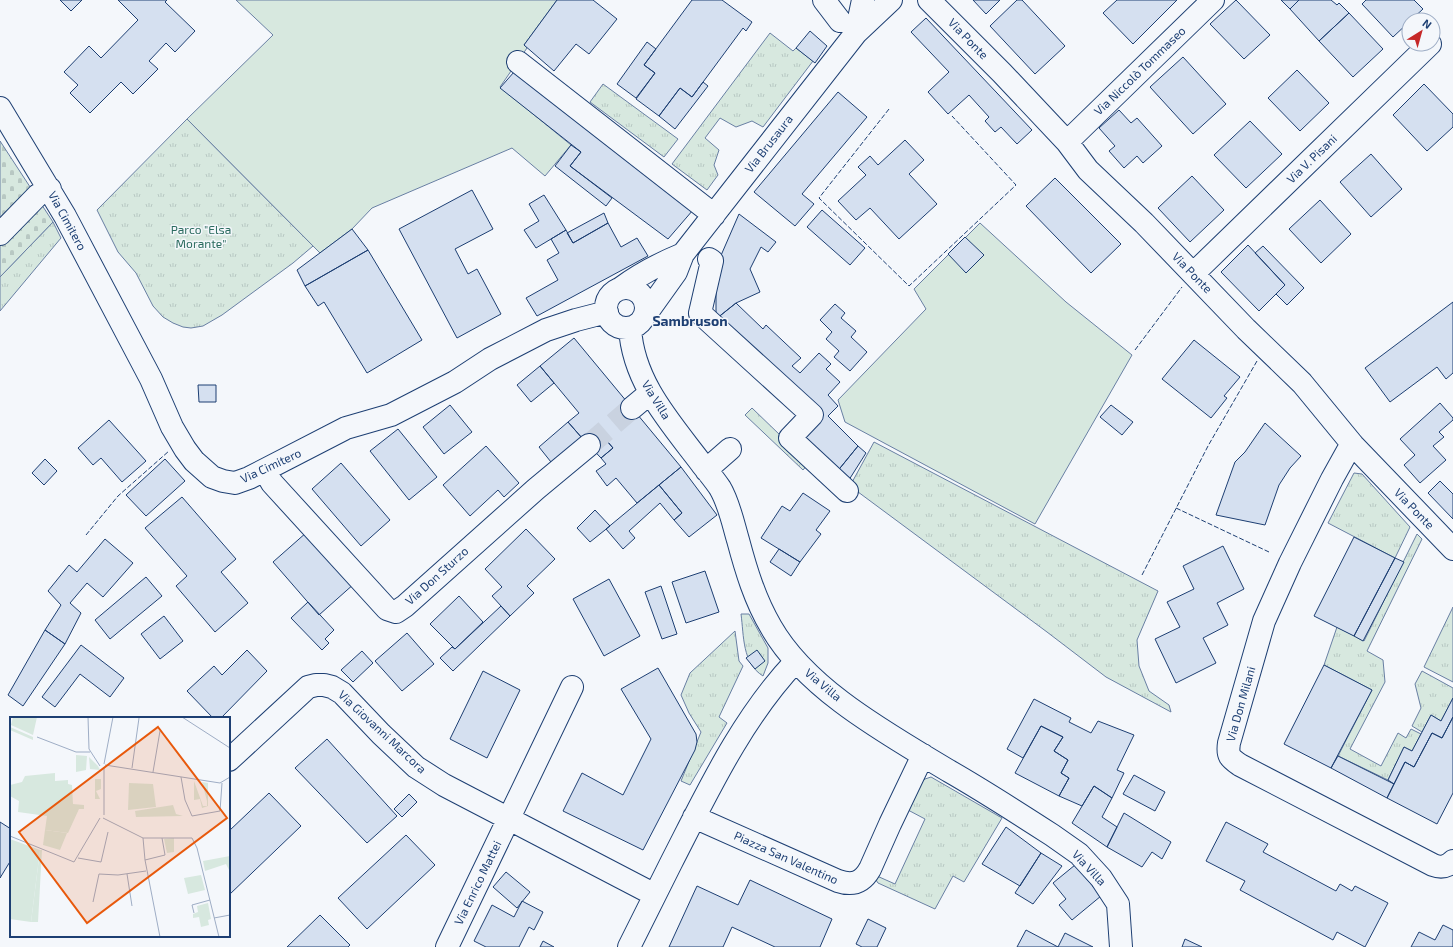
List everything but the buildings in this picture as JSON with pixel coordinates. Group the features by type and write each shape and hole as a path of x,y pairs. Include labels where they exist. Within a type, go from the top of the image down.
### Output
{"street":[{"path":"824,0 848,27"},
{"name":"Via Brusaura","path":"638,321 676,272 683,254 714,215 848,27 863,0"},
{"name":"Via Brusaura","path":"848,27 891,0"},
{"name":"Via Ponte","path":"929,0 1067,142 1088,170 1144,223 1246,329 1302,383 1353,445 1453,549"},
{"name":"Via Niccolò Tommaseo","path":"1067,142 1213,0"},
{"name":"Via V. Pisani","path":"1193,274 1422,52"},
{"path":"518,62 714,215"},
{"name":"Via Cimitero","path":"0,108 50,189 151,379 172,427 189,455 204,471 212,477 223,481 235,483 249,478 346,428 391,415 455,382 490,359 546,330 607,312"},
{"path":"0,234 38,195 50,189"},
{"path":"621,288 627,287 640,293 645,299 647,307 638,321 620,328 613,324 608,318 607,302 611,295 633,279 666,260 683,254"},
{"path":"709,259 712,261 700,313 812,415 790,438 847,491"},
{"name":"Via Villa","path":"638,321 633,354 639,370 650,393 720,488 727,503 756,598 771,627 782,644 796,662 818,683 868,721 1052,835 1079,854 1101,878 1118,904 1121,947"},
{"path":"632,408 650,393"},
{"name":"Via Don Sturzo","path":"265,471 272,483 387,609 396,612 405,606 536,489 589,445"},
{"name":"Via Don Milani","path":"1353,445 1347,452 1332,479 1290,563 1264,621 1229,743 1229,755 1240,764 1433,865 1439,867 1449,865 1453,861"},
{"path":"706,470 730,449"},
{"path":"629,947 694,817 743,730 787,670 796,662"},
{"name":"Via Giovanni Marcora","path":"230,759 308,687 316,685 332,687 342,693 381,734 416,767 444,785 655,894"},
{"name":"Via Enrico Mattei","path":"447,947 572,687"},
{"name":"Piazza San Valentino","path":"694,817 838,882 845,884 857,883 866,876 870,869 923,755"}],"green space":[{"path":"236,0 557,0 524,45 527,48 500,87 571,145 545,176 512,148 372,208 352,229 320,253 187,119 273,35"},
{"path":"770,33 793,51 796,48 813,61 763,127 752,121 736,127 720,118 705,138 719,150 714,165 718,175 707,190 672,164"},
{"path":"603,84 678,139 664,157 590,102"},
{"name":"Parco \"Elsa Morante\"","path":"187,119 313,246 293,263 222,315 203,326 191,328 173,323 163,317 153,306 136,273 118,252 97,210"},
{"path":"0,141 53,222 0,277"},
{"path":"53,222 61,238 0,311 0,277"},
{"path":"980,223 1066,302 1132,355 1035,524 845,422 838,400 926,309 914,289"},
{"path":"752,408 809,463 803,470 745,415"},
{"path":"874,442 1158,591 1137,640 1139,666 1149,691 1169,705 1171,712 1106,677 850,486"},
{"path":"1354,473 1362,474 1410,527 1395,558 1328,523"},
{"path":"1417,534 1422,539 1367,651 1383,660 1385,682 1350,749 1381,766 1398,733 1406,738 1411,729 1421,734 1412,751 1404,747 1388,780 1338,756 1372,690 1324,665 1337,627 1364,641"},
{"path":"1453,607 1453,682 1424,667"},
{"path":"741,614 749,614 768,648 768,663 763,676 756,671 751,664 745,648"},
{"path":"735,631 739,661 743,666 719,717 727,723 690,785 681,781 701,732 689,713 681,695 690,673"},
{"path":"1422,671 1453,688 1453,698 1441,721 1431,715 1422,732 1412,726 1421,708 1415,684"},
{"path":"931,777 1002,818 964,882 953,876 935,909 878,883 876,880 877,876 895,884 925,819 908,810 921,783 925,779"}],"tunnel":[{"path":"589,445 632,408"}],"fence":[{"path":"889,109 819,198 909,286 1016,185 952,116"},
{"path":"1135,350 1182,287"},
{"path":"1142,575 1208,446 1257,361"},
{"path":"86,535 118,496 169,451"},
{"path":"1176,508 1269,552"}],"district":[{"name":"Sambruson","path":"690,321"}]}
